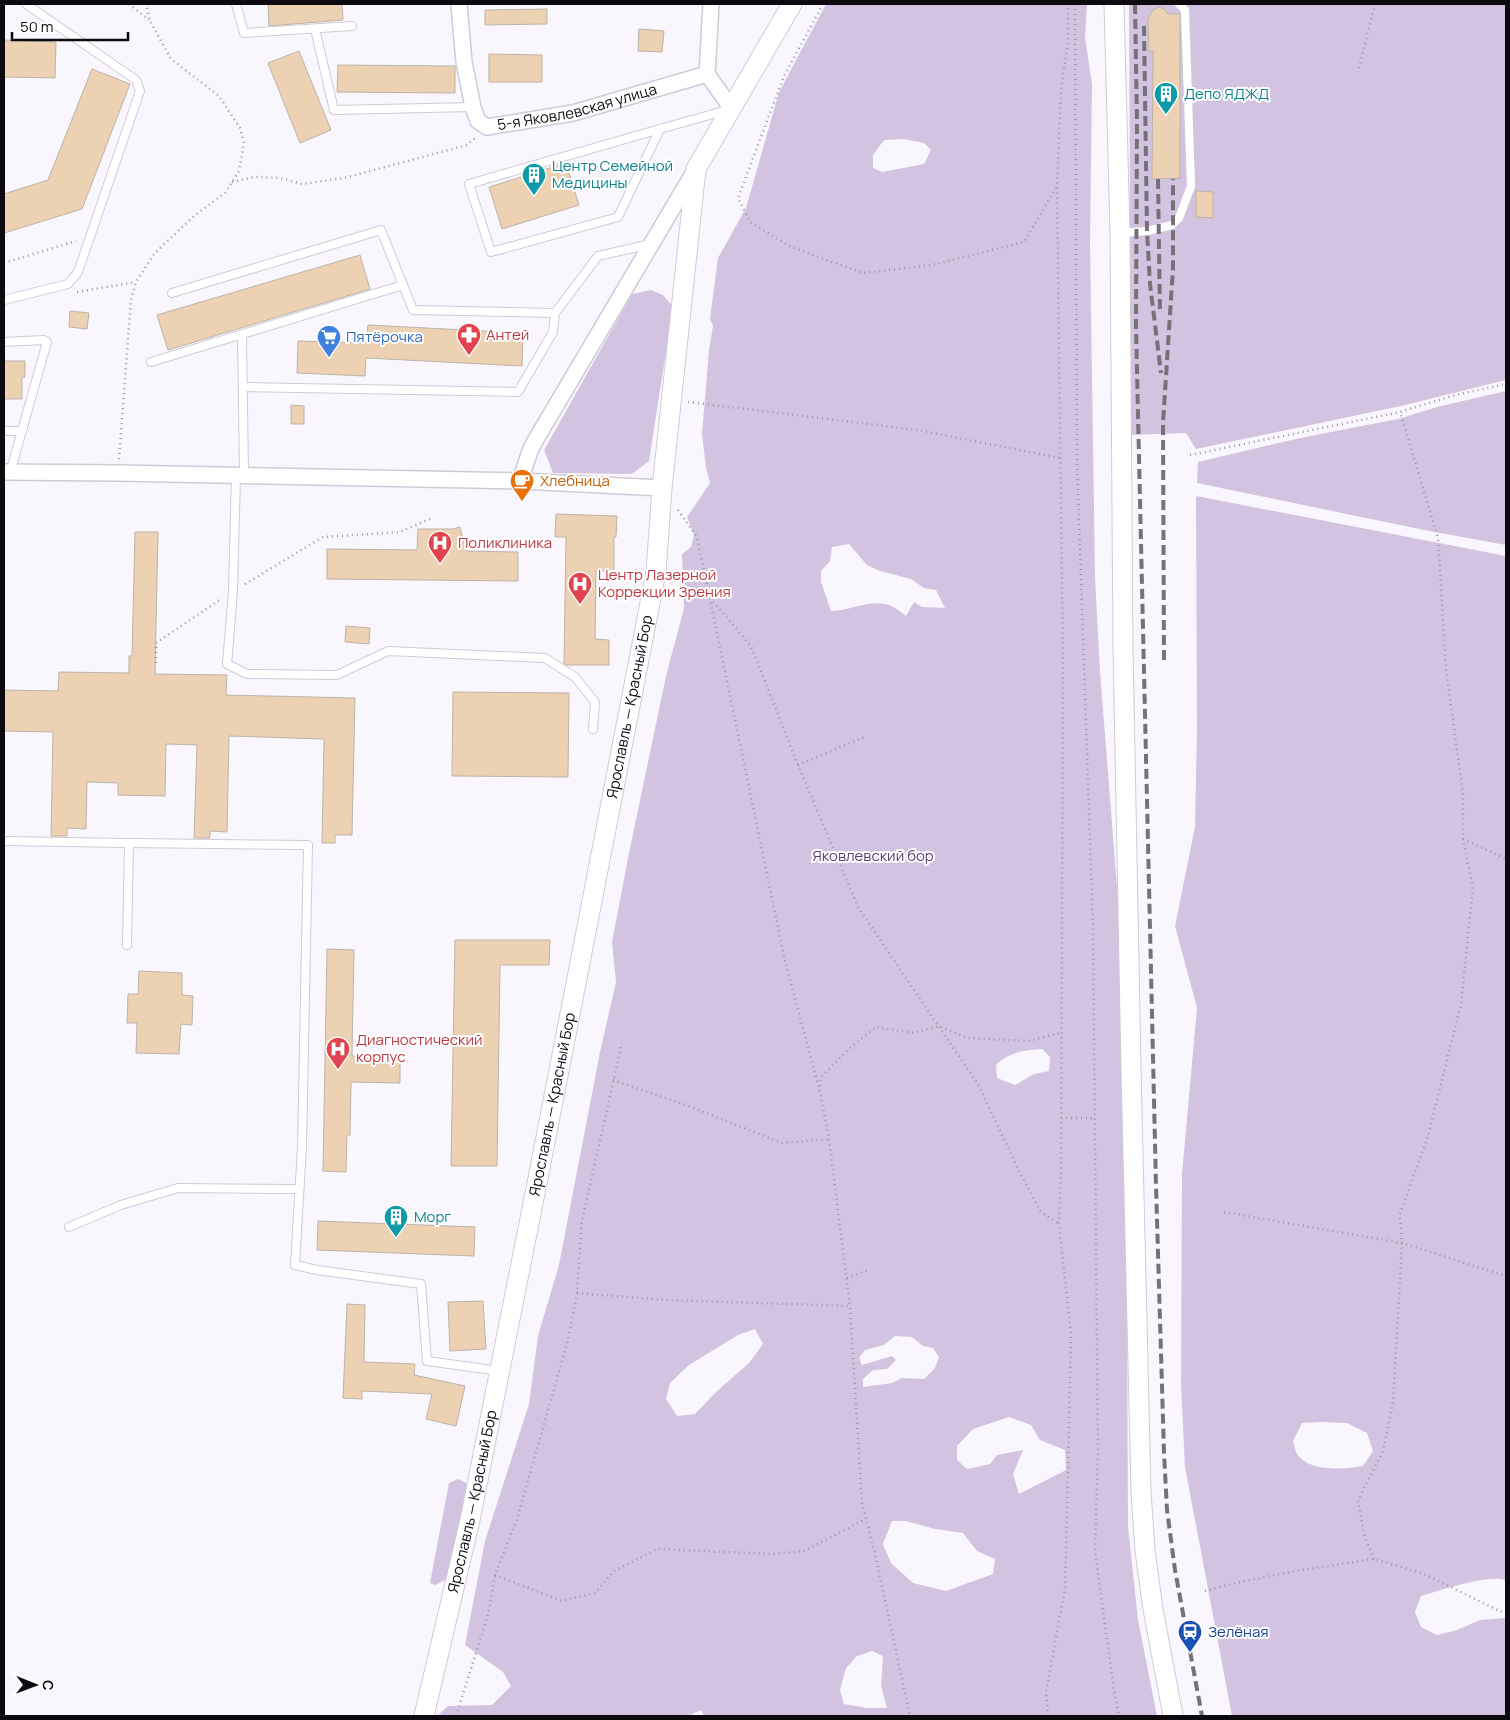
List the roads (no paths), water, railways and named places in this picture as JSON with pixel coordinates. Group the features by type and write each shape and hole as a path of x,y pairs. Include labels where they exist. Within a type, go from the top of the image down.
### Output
{"street":[{"name":"5-я Яковлевская улица","path":"459,4 464,62 473,108 478,121 488,127 573,113 707,74"},
{"path":"711,4 707,74 732,109"},
{"path":"520,482 534,441 732,109 792,4"},
{"path":"1114,4 1120,233 1122,648 1141,1491 1145,1550 1153,1609 1173,1716"},
{"name":"Ярославль — Красный Бор","path":"424,1716 470,1520 656,572 662,488 696,169"},
{"path":"7,472 240,475 520,482 662,488"}],"lane":[{"path":"4,300 68,284 78,272 140,91 136,80 26,4"},
{"path":"236,4 244,33 352,26"},
{"path":"1120,233 1147,231 1172,225 1179,218 1191,186 1185,10 1179,4"},
{"path":"314,29 334,110 473,108"},
{"path":"660,129 618,217 491,252 469,184 660,129 732,109"},
{"path":"172,293 381,230 413,310 555,313"},
{"path":"243,387 518,392 553,332 555,313 598,256 651,244"},
{"path":"151,362 404,285"},
{"path":"242,335 243,387 240,475 227,664 247,674 337,675 388,652 545,658 575,677 594,702 593,729"},
{"path":"4,342 44,340 47,342 22,431 7,472"},
{"path":"4,431 22,431"},
{"path":"4,841 308,845 302,1138 295,1265 317,1270 421,1284 427,1361 500,1371"},
{"path":"127,945 129,843"},
{"path":"69,1227 121,1205 178,1188 300,1189"}],"railway":[{"path":"1135,4 1137,122 1136,328 1164,1453 1167,1510 1175,1570 1202,1716"},
{"path":"1144,26 1147,231 1150,284 1161,373"},
{"path":"1158,179 1160,314"},
{"path":"1164,660 1163,423 1173,268 1173,179"}],"place":[{"name":"Депо ЯДЖД","path":"1166,115"},
{"name":"Центр Семейной Медицины","path":"534,196"},
{"name":"Антей","path":"469,356"},
{"name":"Пятёрочка","path":"329,358"},
{"name":"Хлебница","path":"522,502"},
{"name":"Поликлиника","path":"440,564"},
{"name":"Центр Лазерной Коррекции Зрения","path":"580,605"},
{"name":"Диагностический корпус","path":"338,1070"},
{"name":"Морг","path":"396,1238"},
{"name":"Зелёная","path":"1190,1653"}],"park label":[{"name":"Яковлевский бор","path":"873,856"}]}
